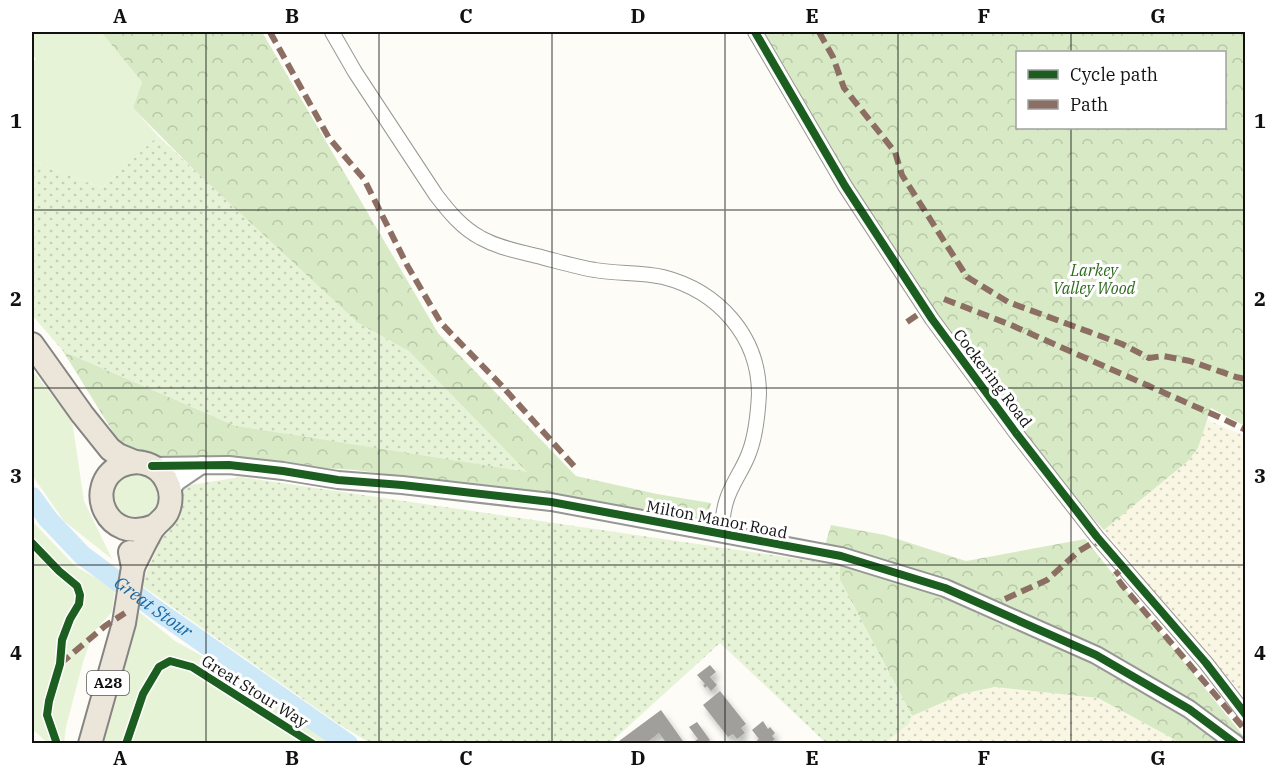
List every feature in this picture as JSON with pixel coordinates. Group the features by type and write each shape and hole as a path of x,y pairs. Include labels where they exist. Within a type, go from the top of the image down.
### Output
{"highway":[{"path":"32,344 110,449 118,455 161,472 170,492 170,505 161,520 154,526 145,530 127,530 110,520 102,501 93,440 82,414"},
{"path":"102,491 110,474 117,468 126,464 143,464"},
{"name":"A28","path":"118,526 128,544 132,572"},
{"name":"A28","path":"90,744 124,623 132,572 154,526"}],"street":[{"path":"332,32 355,72 436,195 469,231 511,251 598,270 660,276 677,281 692,287 718,304 737,325 749,345 756,365 759,395 749,453 725,502 721,533"},
{"name":"Cockering Road","path":"755,32 845,186 932,319 1016,433 1097,537 1206,663 1245,715"},
{"name":"Milton Manor Road","path":"143,464 229,465 338,480 551,502 841,556 945,588 1096,655 1189,709 1236,744"},
{"path":"170,492 177,482 202,465"}],"shaded area":[{"path":"1207,420 1245,436 1245,698 1104,530 1188,461 1198,448"},
{"path":"995,687 1098,698 1179,743 884,744 909,724 912,716 962,694"}],"green space":[{"path":"32,32 101,32 142,82 133,108 158,136 102,188 32,161 32,63 36,59 32,54"},
{"path":"101,32 262,32 438,333 576,476 711,503 704,517 698,524 566,499 355,470 187,459 158,461 121,445 63,351 236,426 410,352 358,323 225,201 133,108 142,82"},
{"name":"Larkey Valley Wood","path":"760,32 1245,32 1245,426 1211,408 1198,448 1188,461 1104,530 1047,470 986,393 845,176"},
{"path":"158,136 358,323 410,352 527,472 236,426 63,351 32,315 32,161 102,188"},
{"path":"32,370 72,420 84,501 112,559 64,521 32,475"},
{"path":"131,473 147,476 154,481 161,494 158,508 152,515 141,521 120,516 112,502 112,493 116,485"},
{"path":"241,477 840,565 840,580 912,716 909,724 885,743 826,743 720,643 610,743 370,743 337,723 141,585 184,486"},
{"path":"32,521 75,566 115,589 112,612 93,633 83,662 64,743 48,743 32,729"},
{"path":"831,525 885,535 966,561 1085,539 1245,738 1245,743 1179,743 1098,698 995,687 962,694 912,716 840,580 840,552 824,549"},
{"path":"137,610 175,641 222,667 339,743 101,744"}],"building":[{"path":"710,665 716,672 710,677 717,685 711,691 707,686 705,688 703,685 705,684 697,675"},
{"path":"720,691 746,724 741,728 745,733 737,739 733,734 728,737 703,705"},
{"path":"661,710 685,744 667,744 659,733 645,744 615,744"},
{"path":"763,721 768,729 770,727 775,733 772,736 775,739 769,744 760,744 752,730"},
{"path":"697,722 710,740 705,744 697,744 695,741 698,739 689,727"}],"waterway":[{"name":"Great Stour","path":"32,497 48,519 82,555 348,744"}],"marked path":[{"path":"270,32 329,138 364,179 407,265 441,323 574,466"},
{"path":"819,32 833,57 844,88 895,152 902,175 967,277 1008,302 1122,344 1149,358 1163,356 1190,361 1246,379"},
{"path":"944,299 1011,325 1246,430"},
{"path":"907,322 926,309"},
{"path":"1005,599 1047,580 1079,551 1094,542 1104,545"},
{"path":"1124,567 1115,575 1122,585 1246,731"},
{"path":"60,664 105,626 125,613"}],"cycle path":[{"path":"755,32 845,186 932,319 1016,433 1097,537 1206,663 1246,715"},
{"path":"152,466 229,465 338,480 551,502 841,556 945,588 1096,655 1189,709 1236,744"},
{"path":"32,543 77,586 80,595 79,604 62,640 60,664 49,701 47,715 57,744"},
{"name":"Great Stour Way","path":"126,744 143,694 159,667 170,661 192,667 313,744"}]}
